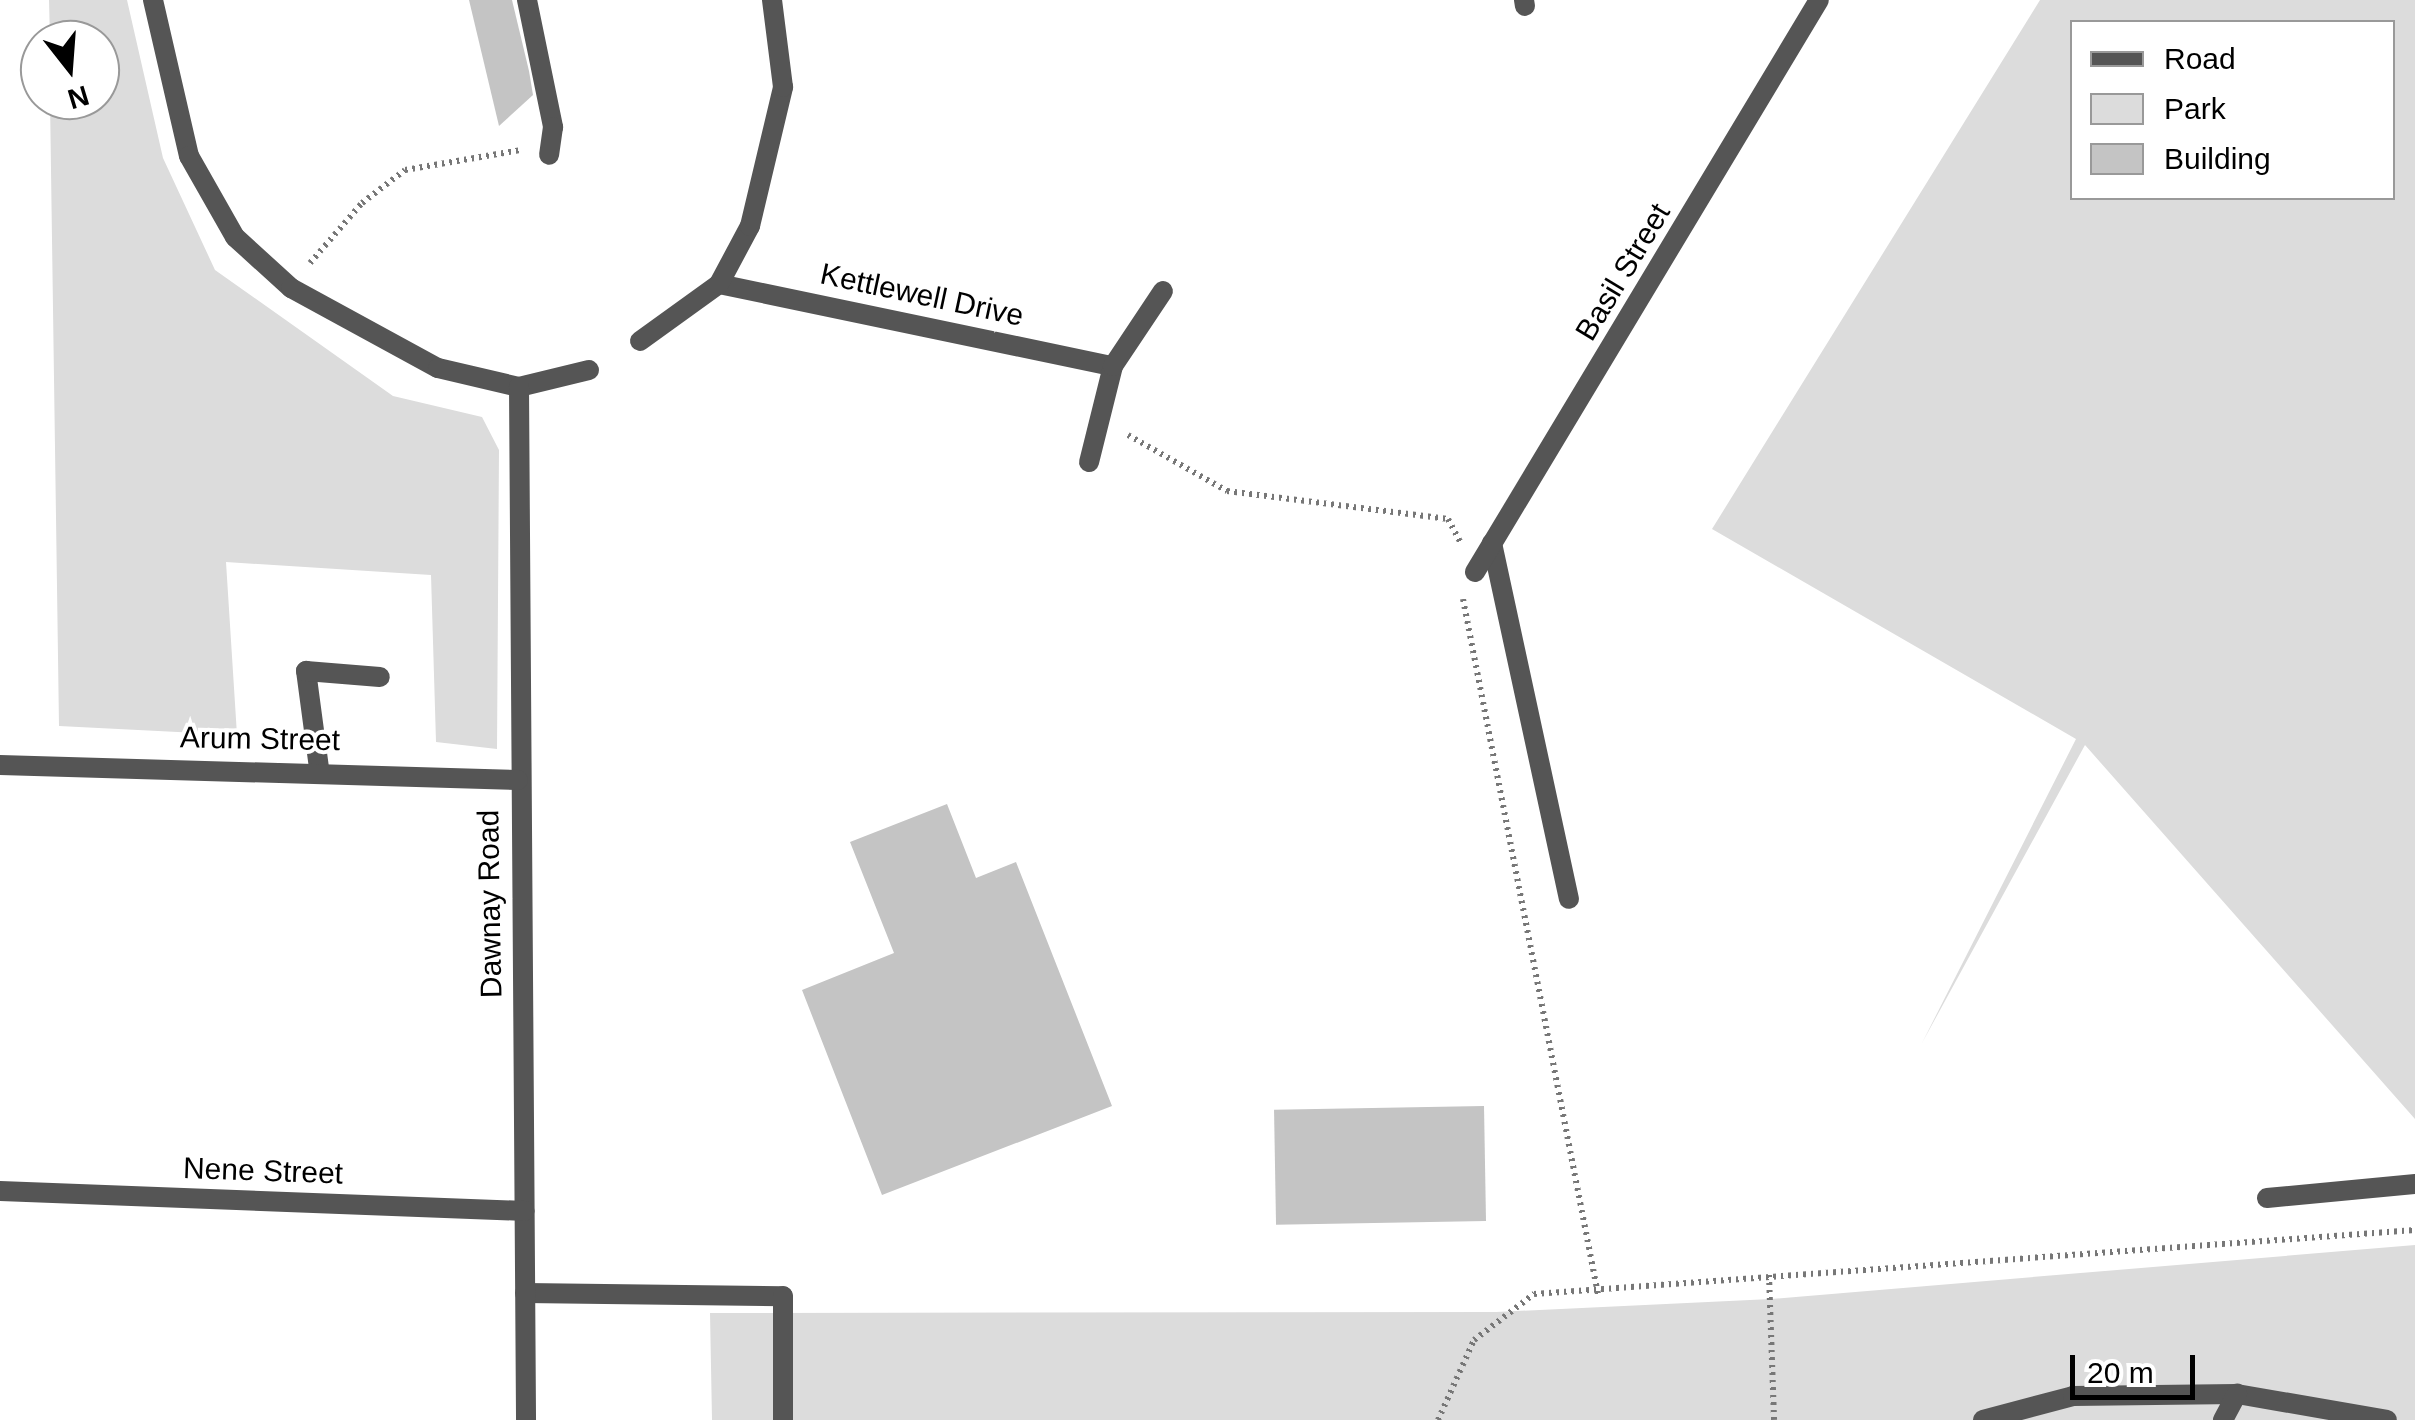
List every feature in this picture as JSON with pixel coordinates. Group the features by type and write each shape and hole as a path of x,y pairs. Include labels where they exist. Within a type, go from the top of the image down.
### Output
{"street":[{"path":"154,0 189,156 235,237 291,288 438,368 520,387 589,370"},
{"path":"527,0 553,127 549,155"},
{"path":"640,341 719,284 750,226 777,142 783,87 772,0"},
{"name":"Basil Street","path":"1474,572 1819,0"},
{"name":"Kettlewell Drive","path":"719,284 1112,366"},
{"path":"1089,462 1112,366 1163,292"},
{"name":"Dawnay Road","path":"520,387 518,780 526,1420"},
{"path":"1492,543 1570,899"},
{"path":"319,768 306,671 380,677"},
{"name":"Arum Street","path":"0,765 319,768 518,780"},
{"path":"2267,1198 2415,1184"},
{"name":"Nene Street","path":"0,1191 525,1211"},
{"path":"526,1293 782,1296 783,1420"},
{"path":"1983,1420 2072,1396 2236,1394 2387,1420"},
{"path":"2223,1420 2236,1394"}],"path":[{"path":"291,288 362,203 405,170 513,148 549,155"},
{"path":"1100,420 1228,491 1448,518 1474,572 1460,584 1598,1294"},
{"path":"1438,1420 1474,1340 1534,1294 1598,1294 1769,1275 2415,1230"},
{"path":"1769,1275 1774,1420"}],"green space":[{"path":"49,0 127,0 163,158 215,270 393,396 482,417 499,450 497,749 436,742 431,575 226,562 237,735 59,726 50,120 120,120 120,20 50,20"},
{"path":"2040,0 2415,0 2415,1119 2085,745 1922,1043 2076,739 1712,529"},
{"path":"2415,1245 2415,1420 712,1420 710,1313 1496,1312 1771,1299"}],"building":[{"path":"469,0 512,0 529,71 533,95 499,126"},
{"path":"947,804 976,878 1016,862 1112,1106 882,1195 802,990 894,953 850,842"},
{"path":"1484,1106 1486,1221 1276,1225 1274,1110"}]}
